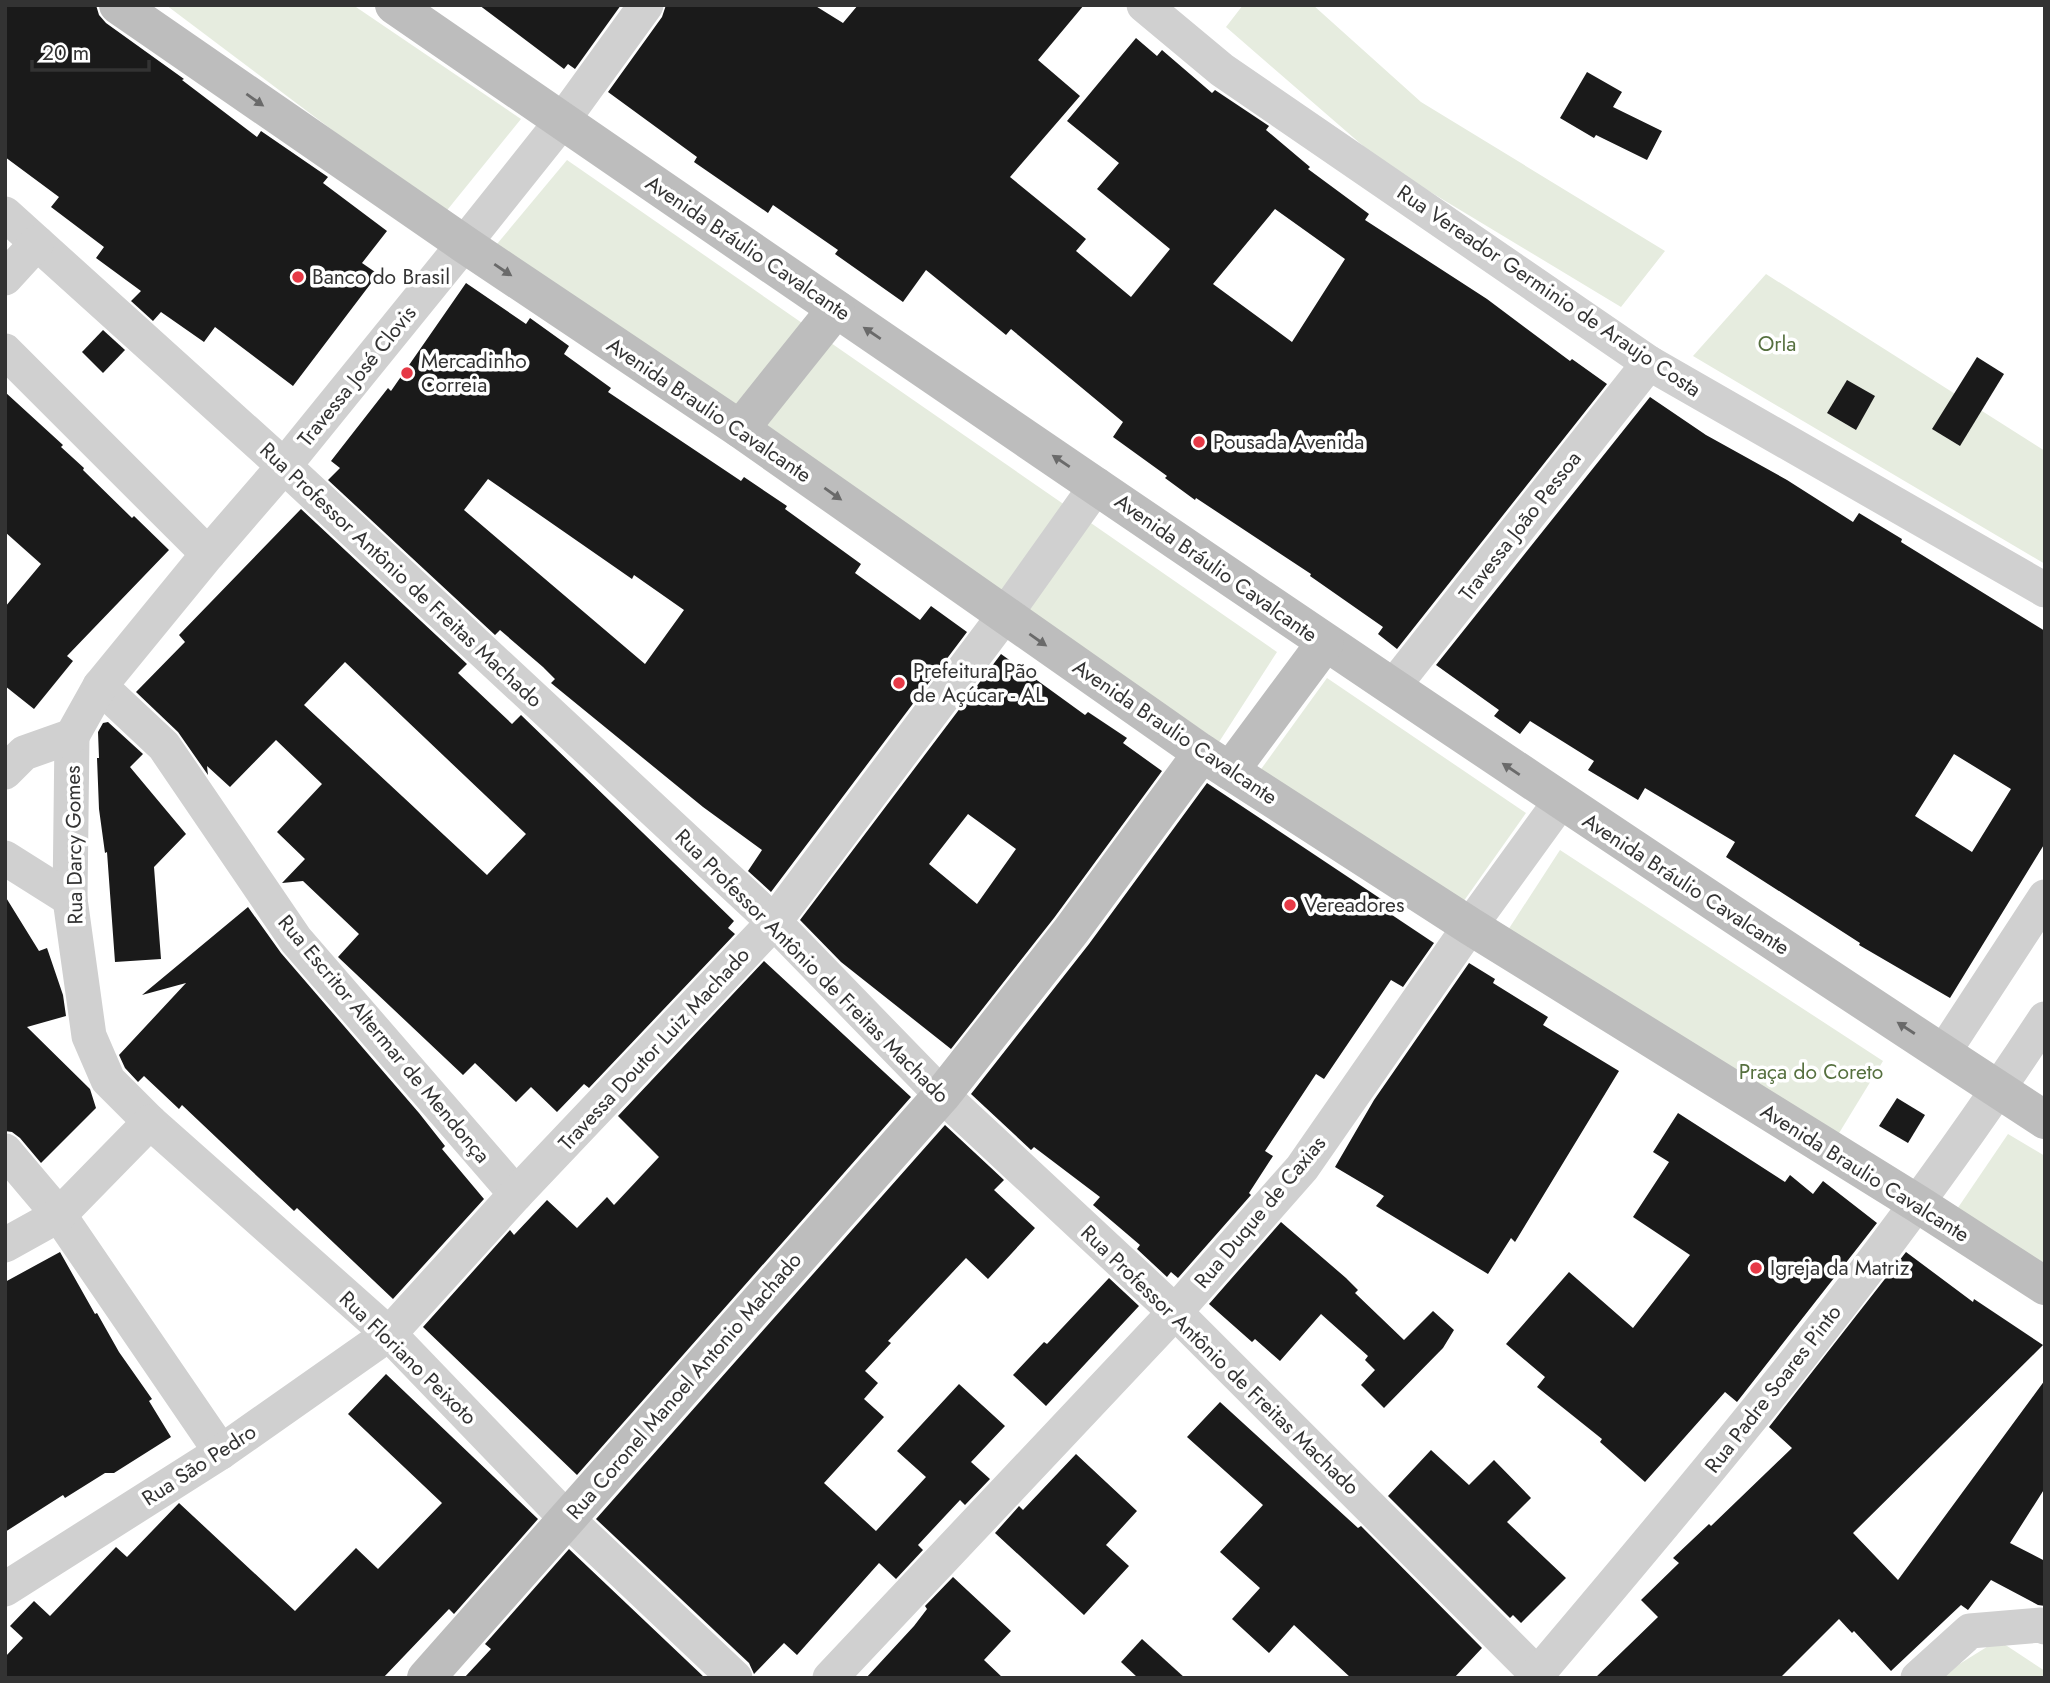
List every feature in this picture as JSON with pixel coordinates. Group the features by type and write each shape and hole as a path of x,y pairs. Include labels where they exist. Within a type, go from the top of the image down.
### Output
{"street":[{"name":"Avenida Braulio Cavalcante","path":"118,5 464,244 740,429 1216,762 1470,926 1918,1204 2045,1286"},
{"name":"Avenida Bráulio Cavalcante","path":"394,5 1560,802 2045,1120"},
{"name":"Travessa José Clovis","path":"72,737 100,687 464,244 562,121 646,5"},
{"name":"Rua Vereador Germinio de Araujo Costa","path":"1144,5 1222,70 1649,363 2045,590"},
{"name":"Rua Professor Antônio de Freitas Machado","path":"5,214 284,466 774,922 942,1094 1175,1312 1537,1677"},
{"path":"5,278 37,243"},
{"path":"740,429 836,309"},
{"path":"5,351 208,554"},
{"name":"Travessa João Pessoa","path":"1392,688 1649,363"},
{"name":"Travessa Doutor Luiz Machado","path":"389,1334 516,1194 774,922 1004,616 1097,485"},
{"name":"Rua Coronel Manoel Antonio Machado","path":"426,1678 942,1094 1071,931 1216,762 1325,643"},
{"name":"Rua Escritor Altermar de Mendonça","path":"100,687 164,746 296,940 516,1194"},
{"path":"12,753 72,737"},
{"name":"Rua Darcy Gomes","path":"72,737 70,900 89,1036"},
{"name":"Rua Duque de Caxias","path":"830,1678 1175,1312 1302,1168 1470,926 1560,802"},
{"path":"5,858 70,900"},
{"path":"1943,1052 2045,897"},
{"name":"Rua Padre Soares Pinto","path":"1537,1677 1745,1428 1918,1204 2045,1019"},
{"name":"Rua Floriano Peixoto","path":"89,1036 108,1080 150,1122 389,1334 567,1518 735,1678"},
{"path":"5,1245 59,1215 150,1122"},
{"path":"5,1151 59,1215 221,1452"},
{"name":"Rua São Pedro","path":"5,1589 221,1452 389,1334"},
{"path":"1918,1678 1970,1631 2041,1625 2045,1628"}],"green space":[{"path":"166,5 353,5 521,119 444,214"},
{"path":"1243,5 1313,5 1421,102 1665,251 1621,307 1384,164 1226,27"},
{"path":"567,160 1277,652 1219,742 497,244"},
{"name":"Orla","path":"1766,274 2045,451 2045,564 1693,356"},
{"path":"1327,678 1526,813 1461,905 1259,772"},
{"name":"Praça do Coreto","path":"1560,850 1883,1061 1833,1143 1508,930"},
{"path":"2008,1134 2045,1156 2045,1274 1951,1218"},
{"path":"1998,1640 2045,1671 2045,1678 1937,1678"}],"building":[{"path":"5,5 96,5 99,15 106,23 184,79 182,80 257,137 261,131 328,177 323,183 387,231 362,263 378,274 293,386 215,327 204,342 161,312 153,321 131,301 141,291 96,258 104,247 51,207 59,197 5,157"},
{"path":"479,5 621,5 575,69 568,64 564,69"},
{"path":"666,5 814,5 843,23 858,5 1084,5 1038,60 1080,96 1010,177 1086,239 1076,251 1131,297 1170,249 1097,189 1119,163 1067,121 1136,38 1157,56 1162,50 1212,93 1215,90 1269,126 1266,130 1310,167 1308,169 1369,214 1365,220 1487,299 1570,361 1572,359 1607,384 1397,649 1378,634 1383,627 1310,576 1311,574 1196,498 1195,500 1113,437 1123,422 1011,329 1006,335 926,270 903,302 835,254 838,250 773,205 768,213 694,162 697,157 608,92 662,17","holes":["1275,209 1345,259 1292,342 1213,284"]},
{"path":"1587,72 1622,92 1613,107 1662,131 1647,160 1596,135 1594,138 1560,118"},
{"path":"466,283 526,324 530,318 569,346 564,354 611,388 608,392 741,481 744,477 787,506 785,509 861,564 855,573 920,620 931,606 967,632 771,892 748,871 762,850 703,807 551,683 555,679 543,667 500,630 495,635 328,480 340,468 331,461 388,388 391,391","holes":["488,479 632,579 634,575 684,610 645,664 464,510"]},
{"path":"103,330 125,350 103,373 82,352"},
{"path":"1977,357 2004,374 1960,446 1932,429"},
{"path":"1847,380 1875,396 1856,430 1827,413"},
{"path":"5,392 63,445 61,447 132,518 134,516 169,550 67,656 73,661 34,709 5,686 5,607 41,564 5,532"},
{"path":"1650,397 1706,435 1787,480 1853,522 1859,513 2045,631 2045,843 1950,998 1859,945 1860,943 1726,857 1735,842 1645,788 1638,800 1588,770 1594,761 1530,721 1520,734 1494,716 1499,710 1436,665","holes":["1954,754 2011,789 1972,852 1915,816"]},
{"path":"301,509 467,664 458,673 512,724 521,715 734,921 728,928 735,934 589,1088 584,1084 557,1112 531,1087 516,1102 475,1063 463,1075 338,957 359,934 303,881 282,883 305,859 277,832 322,784 276,740 230,787 207,766 208,775 178,732 136,692 185,642 179,635","holes":["345,662 526,834 487,875 304,705"]},
{"path":"1001,654 1085,715 1088,712 1127,738 1123,743 1162,771 1054,918 951,1049 841,962 800,920","holes":["968,814 1016,849 977,904 929,864"]},
{"path":"108,722 143,754 130,767 186,834 154,867 161,959 115,962 107,852 105,853 99,809 97,758 98,732 103,723"},
{"path":"1207,783 1396,909 1392,915 1434,943 1403,987 1391,980 1324,1079 1316,1074 1265,1151 1273,1156 1249,1193 1251,1195 1178,1278 1171,1272 1167,1277 1137,1249 1140,1245 1093,1205 1100,1197 1034,1147 1031,1150 971,1094 1089,944"},
{"path":"5,896 39,951 47,948 63,995 66,1016 27,1027 90,1089 96,1108 41,1163 20,1138 5,1131"},
{"path":"248,907 281,953 419,1113 445,1146 442,1149 484,1199 393,1299 297,1208 294,1211 182,1105 179,1109 144,1076 138,1082 125,1068 119,1055 186,983 142,995"},
{"path":"764,961 911,1097 577,1475 423,1327 510,1230 514,1235 547,1200 577,1228 607,1197 614,1205 659,1157 618,1116"},
{"path":"1469,963 1495,979 1493,983 1548,1017 1543,1025 1619,1071 1515,1242 1511,1238 1488,1274 1376,1206 1384,1196 1335,1167 1374,1100"},
{"path":"1897,1098 1925,1115 1908,1143 1879,1126"},
{"path":"1678,1113 1785,1182 1790,1175 1813,1194 1823,1181 1877,1223 1737,1402 1725,1392 1645,1482 1600,1442 1602,1439 1537,1387 1545,1377 1506,1344 1569,1272 1633,1328 1690,1255 1633,1217 1669,1162 1653,1152"},
{"path":"945,1125 1004,1180 994,1190 1035,1228 988,1279 966,1258 888,1341 891,1343 865,1371 878,1383 864,1399 884,1417 824,1483 876,1531 926,1477 897,1451 959,1384 1005,1426 971,1462 990,1479 965,1505 960,1500 918,1545 923,1550 896,1579 879,1563 797,1655 784,1643 754,1674 749,1663 596,1519"},
{"path":"1281,1222 1346,1278 1358,1290 1355,1293 1404,1340 1433,1311 1454,1330 1443,1348 1384,1408 1361,1385 1375,1370 1365,1360 1368,1356 1321,1314 1280,1361 1255,1339 1252,1342 1209,1304"},
{"path":"60,1252 95,1314 97,1313 119,1352 152,1399 149,1401 171,1437 114,1473 105,1473 65,1498 63,1495 5,1532 5,1282"},
{"path":"1906,1252 1973,1302 1974,1299 2043,1345 1853,1533 1898,1580 2045,1380 2045,1488 2010,1543 2045,1561 2045,1606 2038,1605 1991,1580 1968,1610 1961,1605 1891,1671 1854,1631 1852,1633 1839,1619 1780,1678 1595,1678 1658,1617 1641,1600 1679,1563 1673,1558 1709,1524 1711,1526 1792,1448 1769,1427"},
{"path":"1109,1278 1139,1306 1046,1406 1013,1375 1044,1342 1047,1344"},
{"path":"386,1374 538,1519 454,1614 449,1609 383,1678 5,1678 5,1657 23,1638 10,1626 34,1601 50,1616 116,1547 127,1557 179,1503 295,1611 356,1548 378,1569 442,1503 348,1414"},
{"path":"1220,1402 1358,1528 1361,1526 1482,1648 1454,1678 1351,1678 1294,1625 1269,1653 1232,1619 1260,1588 1220,1552 1263,1505 1187,1437"},
{"path":"1431,1450 1469,1485 1494,1460 1531,1498 1507,1522 1566,1578 1521,1623 1513,1615 1510,1618 1388,1496"},
{"path":"1076,1454 1137,1511 1106,1545 1129,1566 1084,1615 995,1533 1019,1506 1023,1510"},
{"path":"569,1549 705,1678 464,1678 491,1649 485,1644"},
{"path":"953,1577 1011,1631 984,1660 1003,1678 866,1678 914,1626 927,1609 925,1606"},
{"path":"1142,1639 1185,1678 1138,1678 1121,1662"}],"place":[{"name":"Banco do Brasil","path":"298,277"},
{"name":"Mercadinho Correia","path":"407,373"},
{"name":"Pousada Avenida","path":"1199,442"},
{"name":"Prefeitura Pão de Açúcar - AL","path":"899,683"},
{"name":"Vereadores","path":"1290,905"},
{"name":"Igreja da Matriz","path":"1756,1268"}]}
